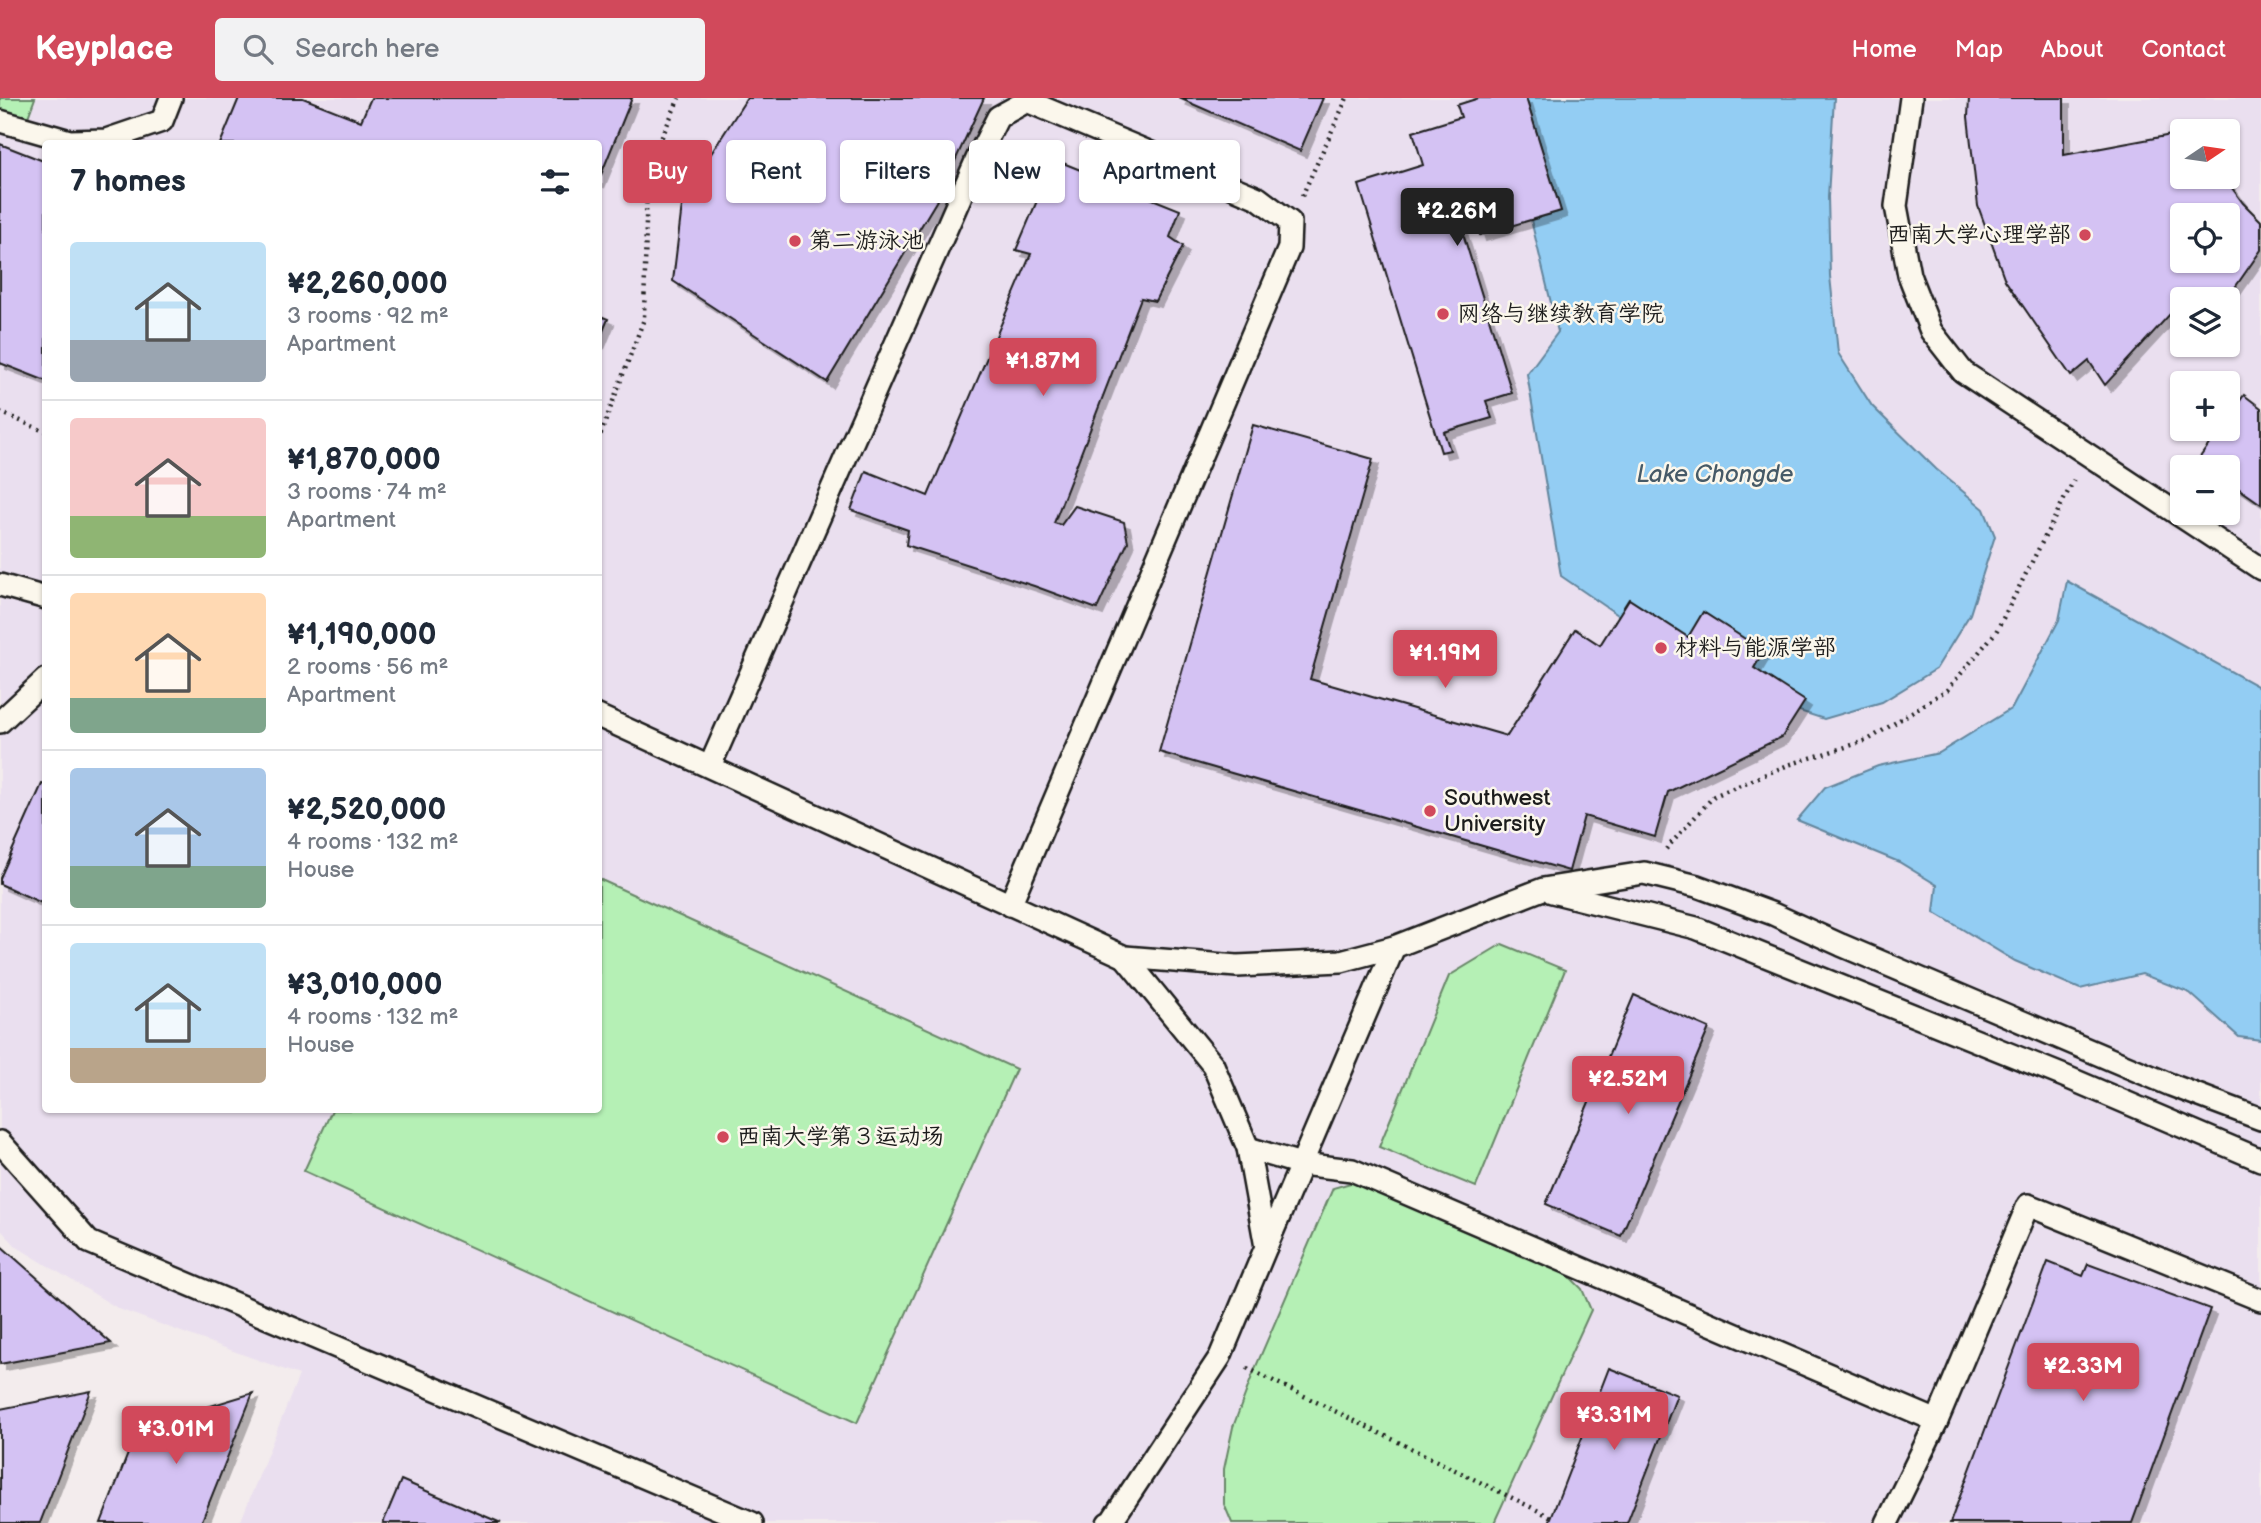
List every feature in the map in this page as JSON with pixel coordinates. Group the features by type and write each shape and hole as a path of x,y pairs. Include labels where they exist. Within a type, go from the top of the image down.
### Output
{"lane":[{"path":"106,140 162,121 171,98"},
{"path":"1911,98 1896,206 1909,275 1931,331 1963,372 2261,569"},
{"path":"710,766 977,159 998,117 1027,101 1258,198 1290,222 1289,248 1010,905"},
{"path":"0,121 66,140"},
{"path":"0,585 42,597"},
{"path":"0,722 42,684"},
{"path":"602,718 1125,957 1237,966 1341,961 1394,947 1544,890 1644,873 1697,886 1773,914 2171,1085 2261,1119"},
{"path":"1544,890 1696,928 2064,1076 2261,1160"},
{"path":"1110,1523 1220,1357 1394,947"},
{"path":"1125,957 1213,1065 1248,1148 1266,1247"},
{"path":"0,1142 89,1242 752,1523"},
{"path":"1248,1148 1301,1164 1352,1170 1937,1421"},
{"path":"1887,1523 1937,1421 2028,1205 2261,1300"}],"path":[{"path":"602,431 645,320 647,171 679,98"},
{"path":"1290,222 1347,98"},
{"path":"0,412 42,430"},
{"path":"1644,873 1714,796 1788,765 1868,740 1948,689 1996,632 2087,454"},
{"path":"1220,1357 1254,1371 1551,1517"}],"shaded area":[{"name":"Southwest University","path":"0,98 2261,98 2261,1523 240,1523 299,1375 119,1309 17,1247 0,1229"}],"green space":[{"path":"0,98 35,98 24,128 0,121"},
{"path":"602,880 1016,1069 857,1423 304,1171 331,1113 602,1113"},
{"path":"1502,944 1565,970 1476,1187 1379,1147 1449,976"},
{"path":"1354,1182 1567,1274 1582,1289 1591,1310 1494,1523 1232,1523 1224,1504 1224,1469 1233,1427 1254,1371 1333,1188"}],"water":[{"name":"Lake Chongde","path":"1526,98 1834,98 1828,197 1830,276 1838,353 1872,406 1936,469 1984,509 1995,536 1970,614 1936,669 1882,702 1824,719 1759,698 1675,654 1561,576 1527,374 1558,332 1531,220 1561,211"},
{"path":"2067,581 2261,688 2261,1040 2239,1037 2190,993 2142,974 2080,989 2015,961 1934,912 1937,885 1899,862 1797,820 1825,787 1878,766 1939,753 2012,708 2059,620"}],"building":[{"path":"239,98 303,98 361,121 371,98 632,98 602,172 602,140 222,140"},
{"name":"第二游泳池","path":"747,98 984,98 955,161 955,140 840,140 840,203 935,203 827,382 673,281 682,203 712,203 712,152"},
{"path":"1179,98 1323,98 1300,151"},
{"name":"网络与继续教育学院","path":"1479,98 1526,98 1561,211 1480,235 1468,196 1453,201 1512,393 1486,401 1492,418 1444,432 1450,450 1441,452 1359,185 1423,165 1413,132 1461,117 1457,105"},
{"name":"西南大学心理学部","path":"1969,98 2064,98 2064,155 2170,135 2170,189 2233,189 2261,221 2261,250 2235,287 2170,287 2170,314 2105,385 2089,361 2071,376 2005,280 1978,206 1968,117"},
{"path":"0,144 42,160 42,379 0,363"},
{"path":"1065,164 1079,169 1079,203 1163,203 1180,210 1170,237 1183,246 1155,301 1141,298 1054,523 1061,525 1075,506 1124,522 1128,542 1097,609 906,545 908,530 851,510 866,471 928,496 1031,254 1016,250 1036,203 1065,203"},
{"path":"602,317 608,319 602,333"},
{"path":"2244,395 2261,408 2261,504 2240,489 2240,455 2202,455 2211,441 2240,441 2240,401"},
{"name":"材料与能源学部","path":"1253,425 1373,459 1310,679 1507,736 1575,629 1600,645 1629,599 1688,637 1703,612 1764,651 1754,668 1805,701 1782,737 1668,792 1655,837 1584,816 1569,871 1159,752"},
{"path":"42,784 42,903 0,884 0,878"},
{"path":"1634,995 1709,1028 1621,1236 1546,1204"},
{"path":"0,1245 111,1343 0,1364"},
{"path":"2048,1262 2083,1276 2088,1264 2210,1309 2132,1523 1950,1523"},
{"path":"1609,1368 1677,1395 1627,1523 1549,1523"},
{"path":"91,1391 40,1523 0,1523 0,1409"},
{"path":"253,1393 201,1523 101,1523 138,1428"},
{"path":"401,1480 501,1523 383,1523"}],"place":[{"name":"西南大学心理学部","path":"2085,235"},
{"name":"第二游泳池","path":"795,241"},
{"name":"网络与继续教育学院","path":"1443,314"},
{"name":"材料与能源学部","path":"1661,648"},
{"name":"Southwest University","path":"1430,811"},
{"name":"西南大学第３运动场","path":"723,1137"}]}
